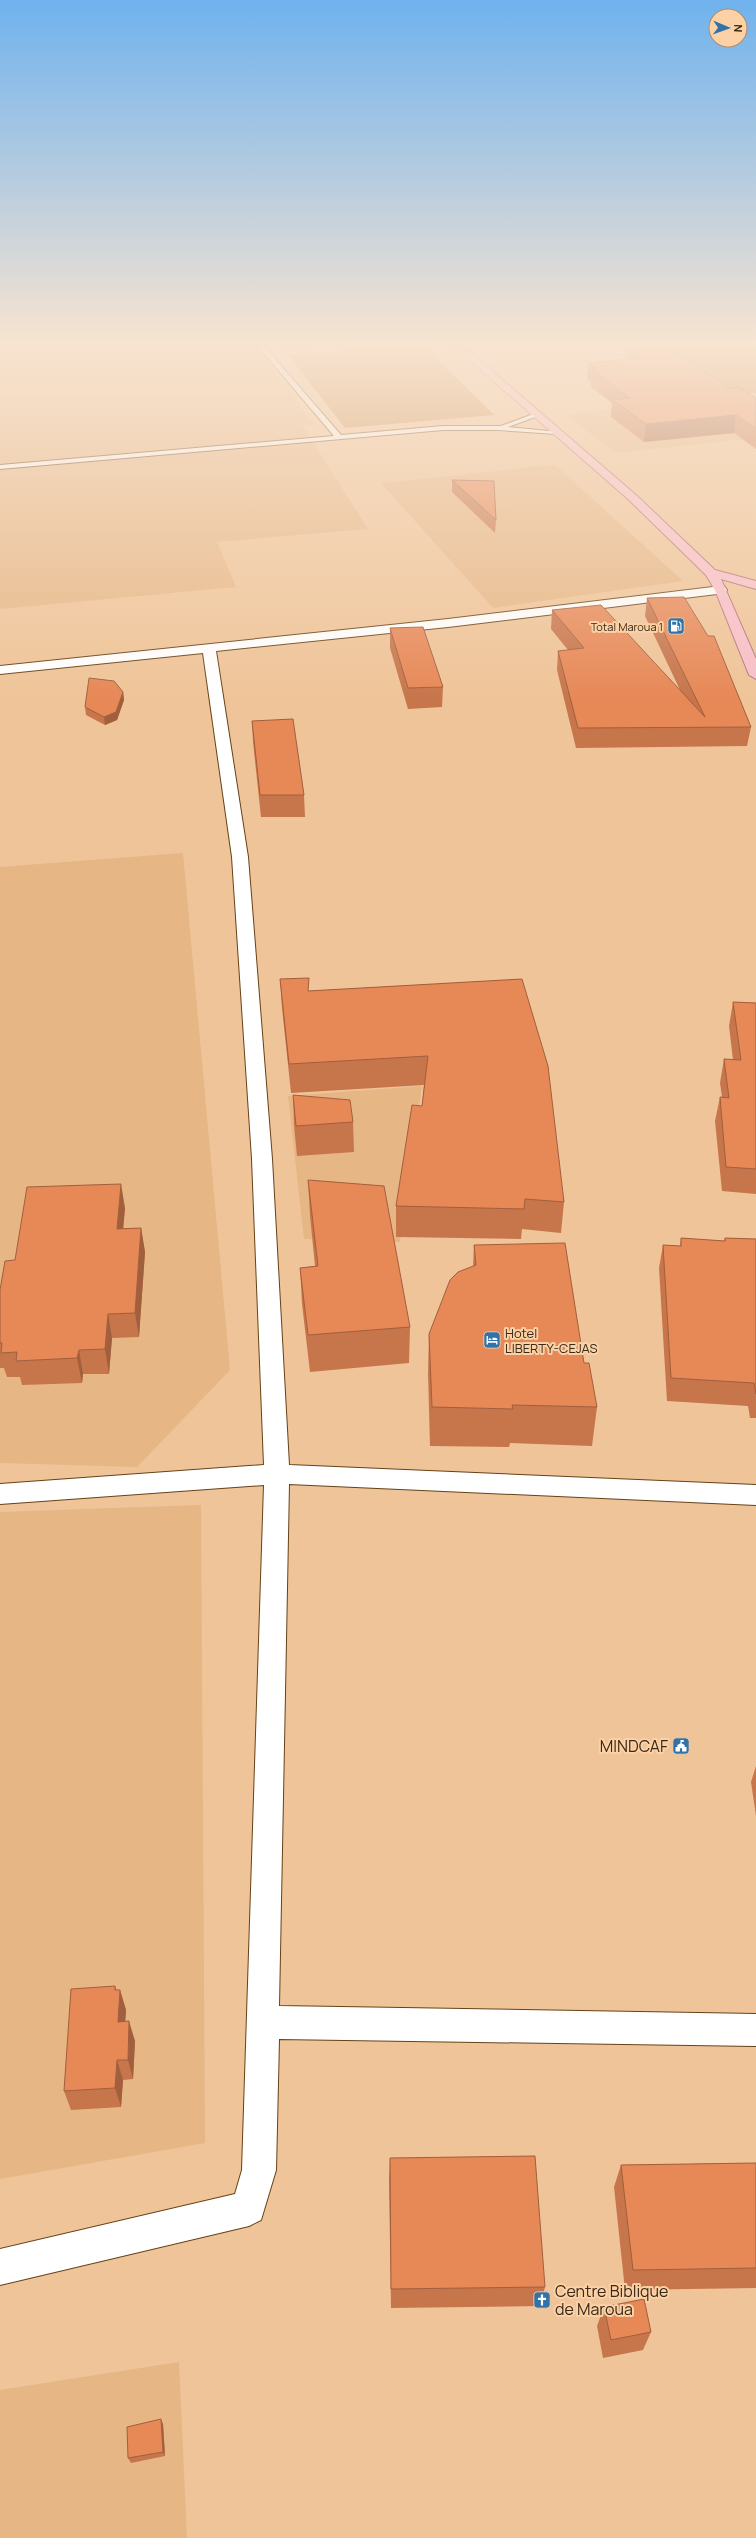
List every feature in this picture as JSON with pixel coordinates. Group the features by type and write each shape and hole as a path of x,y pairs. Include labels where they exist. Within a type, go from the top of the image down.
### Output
{"main road":[{"path":"593,463 632,497 711,573 721,590 756,675"},
{"path":"711,573 756,585"}],"street":[{"path":"0,670 448,623 721,590"},
{"path":"0,2267 249,2208 259,2170 277,1474 262,1159 240,857 209,648"},
{"path":"0,1494 277,1474 756,1495"},
{"path":"262,2022 756,2030"}],"lane":[{"path":"0,467 40,463"}],"shaded area":[{"path":"0,463 326,463 368,529 217,542 236,587 0,609"},
{"path":"555,465 683,581 493,608 381,483"},
{"path":"183,853 230,1370 137,1467 0,1463 0,867"},
{"path":"422,1086 400,1242 304,1239 288,1096"},
{"path":"201,1505 205,2143 0,2179 0,1512"},
{"path":"179,2362 187,2538 0,2538 0,2390"}],"building":[{"path":"452,480 494,481 496,520"},
{"path":"684,597 708,636 714,636 751,727 578,728 558,651 584,648 552,610 601,605 705,717 647,598"},
{"path":"423,627 443,687 408,688 390,628"},
{"path":"89,678 114,681 123,692 116,712 104,717 85,707"},
{"path":"293,719 304,795 260,795 252,721"},
{"path":"309,978 308,991 522,979 548,1066 564,1202 525,1199 524,1209 396,1206 412,1105 422,1106 428,1056 289,1064 280,979"},
{"path":"733,1002 756,1003 756,1169 726,1167 720,1097 729,1098 724,1059 741,1060"},
{"path":"293,1095 350,1100 353,1122 296,1126"},
{"path":"308,1180 384,1186 410,1327 308,1335 300,1268 318,1266"},
{"path":"121,1184 117,1229 141,1228 135,1313 108,1314 105,1349 79,1350 77,1358 16,1361 17,1352 1,1353 0,1290 5,1261 15,1260 27,1187"},
{"path":"681,1238 725,1241 725,1238 756,1239 756,1394 754,1383 671,1378 663,1245 681,1246"},
{"path":"565,1243 584,1363 589,1363 597,1407 512,1405 513,1409 432,1407 429,1334 450,1280 458,1272 476,1265 474,1245"},
{"path":"115,1986 115,1990 120,1990 118,2022 129,2021 128,2060 117,2060 115,2088 64,2091 71,1989"},
{"path":"535,2156 545,2287 391,2289 390,2158"},
{"path":"756,2163 756,2268 633,2270 621,2165"},
{"path":"644,2299 651,2332 611,2340 604,2307"},
{"path":"161,2419 163,2452 128,2458 127,2427"}],"place":[{"name":"Total Maroua 1","path":"676,626"},
{"name":"Hotel LIBERTY-CEJAS","path":"492,1340"},
{"name":"MINDCAF","path":"681,1746"},
{"name":"Centre Biblique de Maroua","path":"542,2300"}]}
